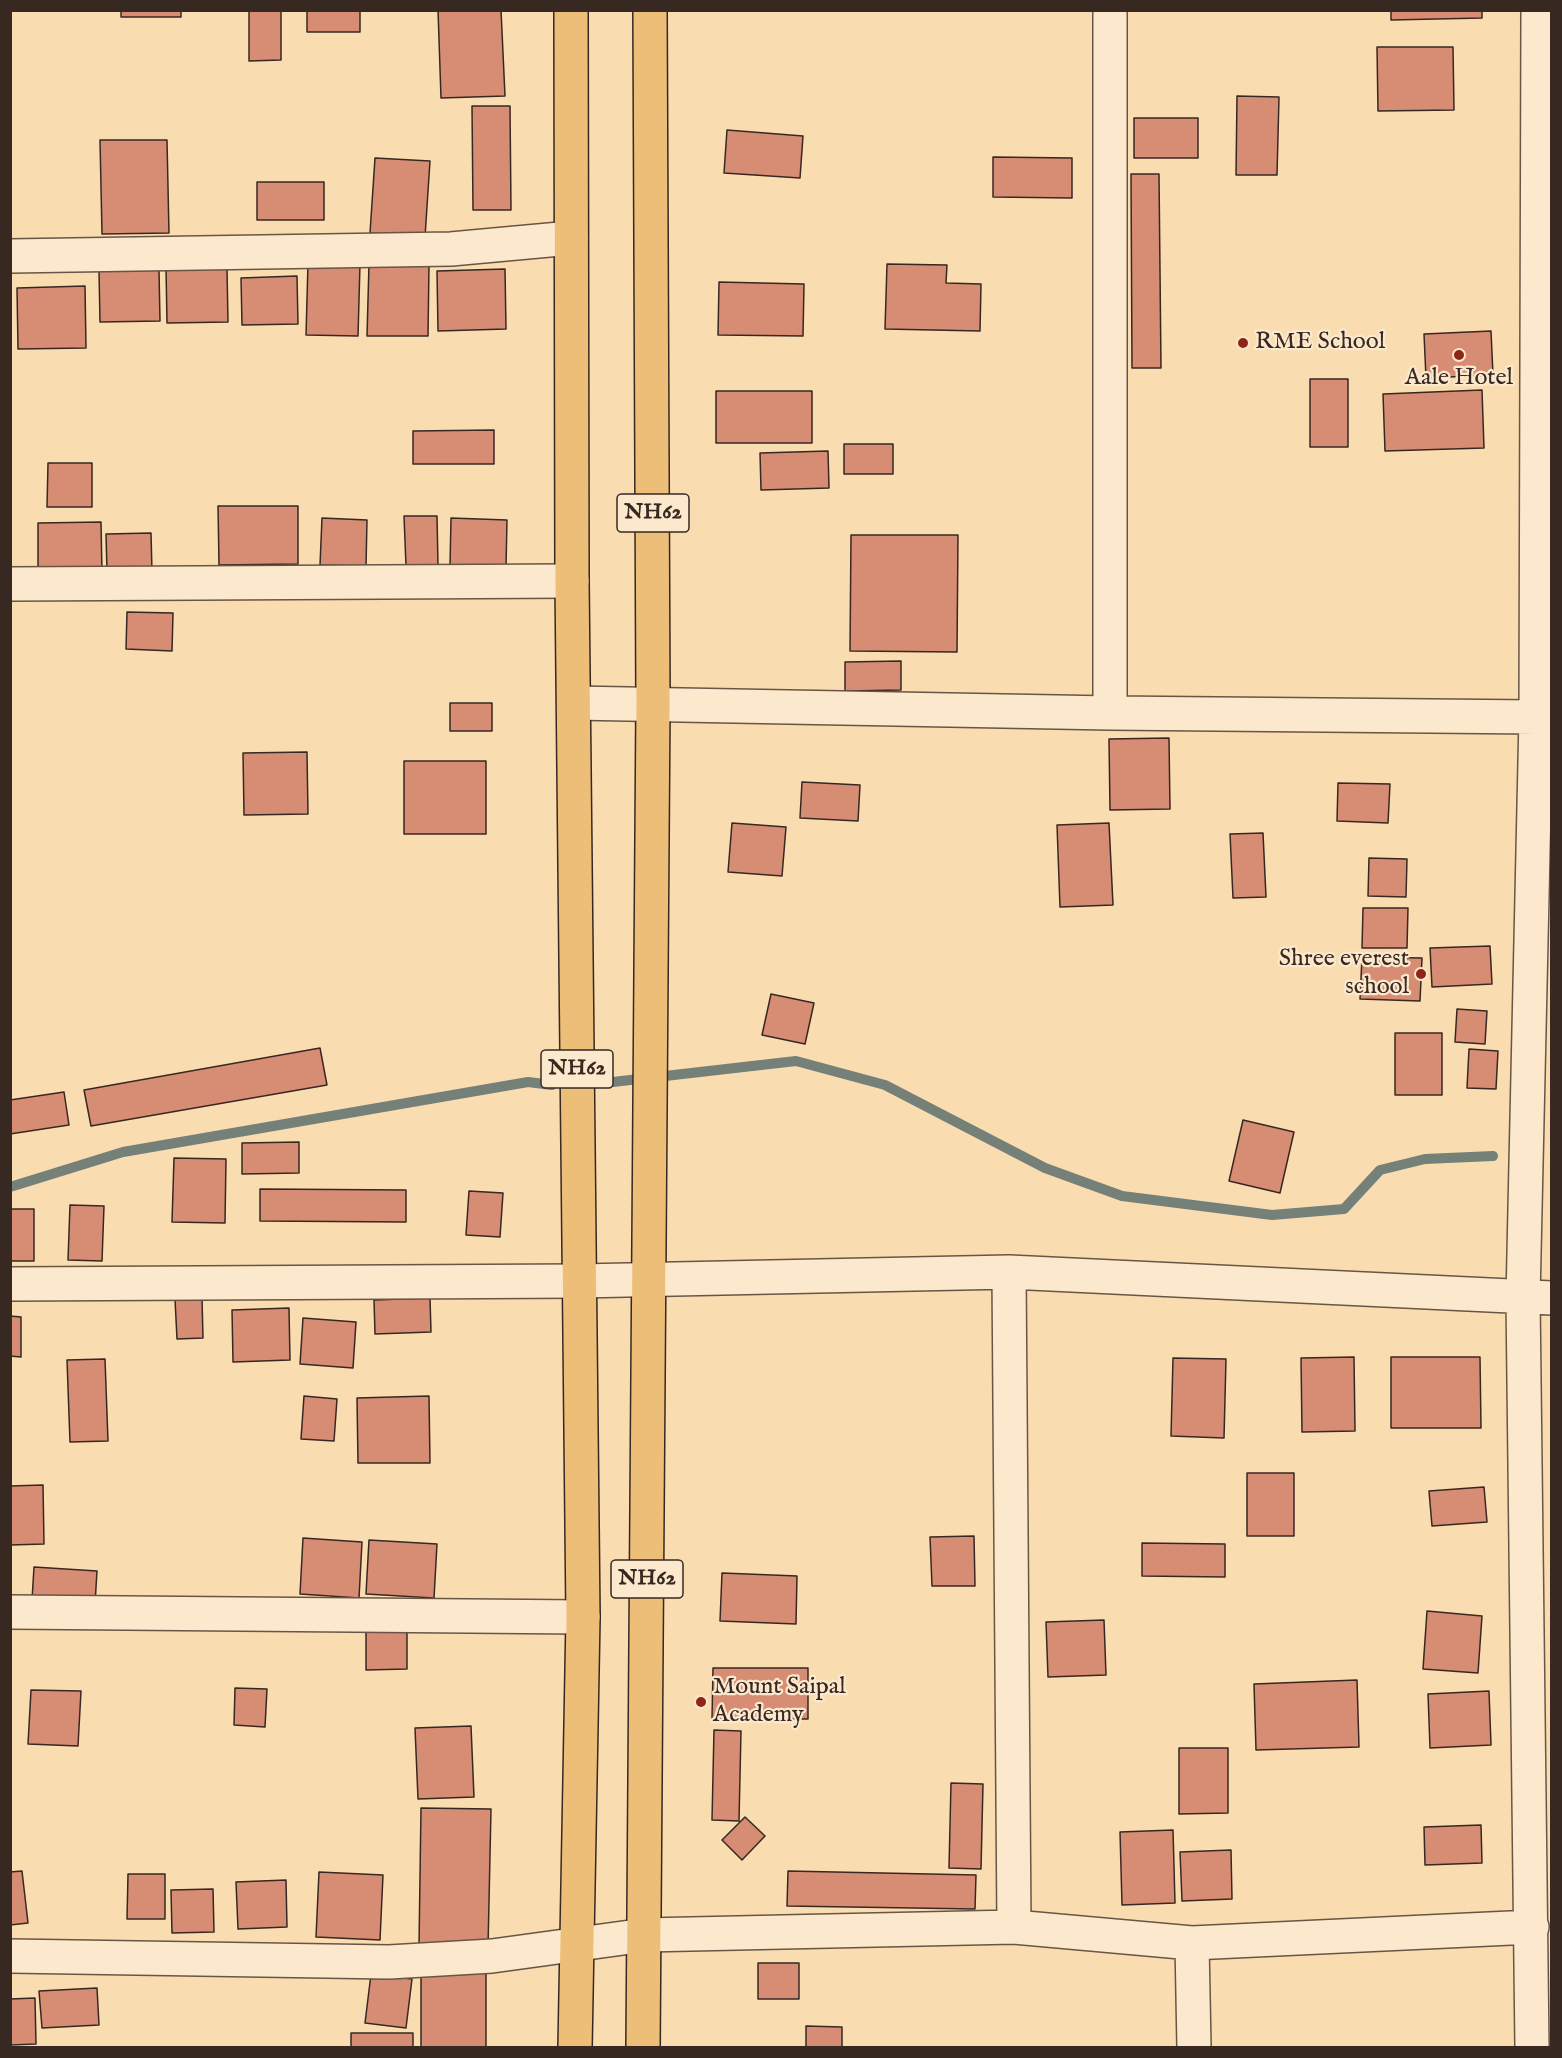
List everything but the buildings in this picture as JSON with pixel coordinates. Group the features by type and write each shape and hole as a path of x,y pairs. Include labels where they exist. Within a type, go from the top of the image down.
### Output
{"main road":[{"name":"NH62","path":"571,10 572,581 583,1617 575,2048"},
{"name":"NH62","path":"643,2048 654,703 650,10"}],"street":[{"path":"1110,10 1110,713"},
{"path":"1532,2048 1537,1298 1538,10"},
{"path":"10,256 451,249 571,238"},
{"path":"10,584 572,581"},
{"path":"574,703 1110,713 1536,717"},
{"path":"10,1284 580,1281 1009,1272 1537,1298"},
{"path":"1009,1272 1014,1927"},
{"path":"10,1612 583,1617"},
{"path":"10,1956 121,1960 389,1962 492,1956 645,1935 1014,1927 1192,1943 1532,1927"},
{"path":"1192,1943 1194,2048"}],"waterway":[{"path":"604,1083 796,1061 885,1085 1045,1168 1122,1196 1272,1215 1344,1209 1380,1170 1425,1159 1493,1156"},
{"path":"10,1187 123,1152 528,1082 552,1085"}],"place":[{"name":"RME School","path":"1243,343"},
{"name":"Aale Hotel","path":"1459,355"},
{"name":"Shree everest school","path":"1421,974"},
{"name":"Mount Saipal Academy","path":"701,1702"}]}
